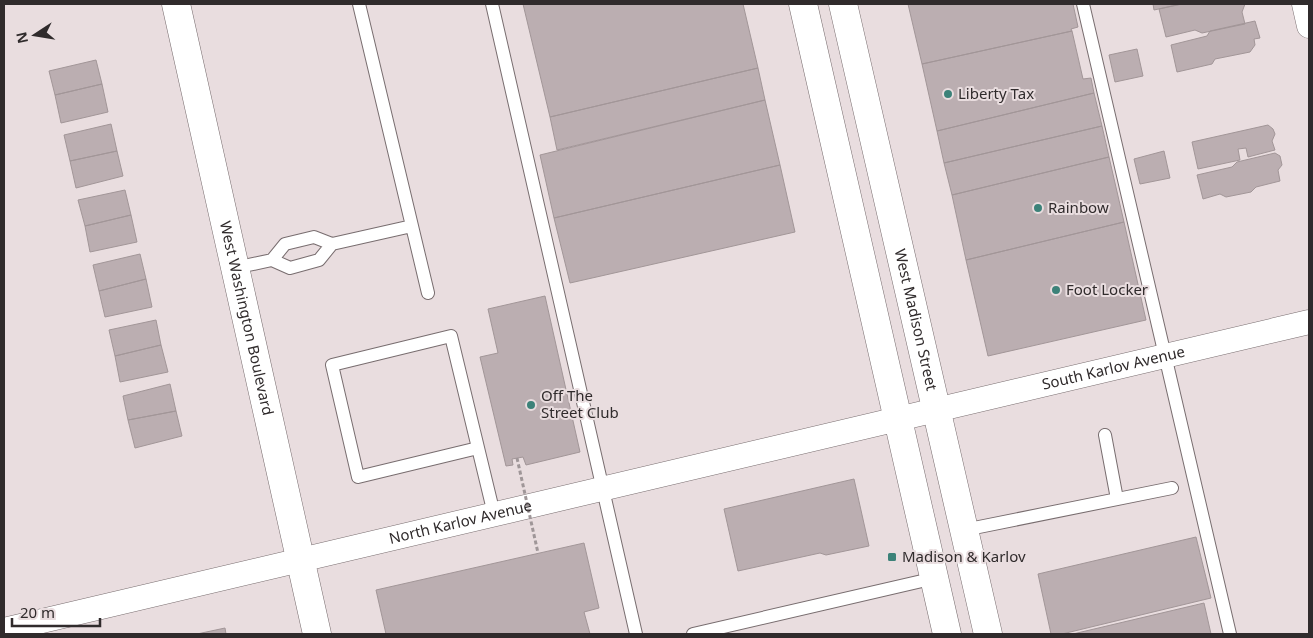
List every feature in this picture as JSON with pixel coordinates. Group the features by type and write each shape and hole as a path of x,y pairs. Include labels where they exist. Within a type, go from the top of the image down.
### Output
{"main road":[{"name":"West Washington Boulevard","path":"176,4 317,634"},
{"name":"West Madison Street","path":"803,4 917,415 964,530 988,634"},
{"name":"West Madison Street","path":"843,4 917,415 935,578 948,634"}],"street":[{"path":"1304,4 1309,26"},
{"name":"South Karlov Avenue","path":"917,415 1309,322"},
{"name":"North Karlov Avenue","path":"4,630 917,415"}],"lane":[{"path":"359,4 428,293"},
{"path":"492,4 636,634"},
{"path":"1083,4 1230,634"},
{"path":"272,260 285,244 314,237 332,244 412,226"},
{"path":"234,268 272,260 290,268 319,260 332,244"},
{"path":"478,448 358,477 332,365 451,336 494,514"},
{"path":"1105,435 1117,499"},
{"path":"964,530 1172,488"},
{"path":"693,634 935,578"}],"path":[{"path":"517,458 538,553"}],"building":[{"path":"523,4 743,4 758,68 550,117"},
{"path":"908,4 1073,4 1078,27 1071,29 1072,31 922,64"},
{"path":"1153,4 1181,4 1154,10"},
{"path":"1182,4 1245,4 1242,12 1245,24 1202,33 1195,30 1166,37 1159,9"},
{"path":"1255,21 1260,38 1254,39 1255,45 1250,52 1215,59 1212,64 1177,72 1171,45 1207,36 1210,31"},
{"path":"1072,31 1083,79 1091,78 1094,93 937,131 922,64"},
{"path":"1137,49 1143,76 1115,82 1109,55"},
{"path":"96,60 102,84 55,95 49,71"},
{"path":"758,68 765,100 557,150 550,117"},
{"path":"102,84 108,112 61,123 55,95"},
{"path":"1094,93 1102,126 944,163 937,131"},
{"path":"765,100 780,165 554,218 540,155"},
{"path":"111,124 117,151 70,161 64,135"},
{"path":"1268,125 1275,134 1272,141 1275,150 1248,157 1246,148 1238,149 1240,160 1198,169 1192,142"},
{"path":"1102,126 1109,157 952,195 944,163"},
{"path":"117,151 123,176 76,188 70,161"},
{"path":"1164,151 1170,178 1140,184 1134,159"},
{"path":"1275,153 1280,156 1282,165 1278,170 1280,181 1256,187 1251,192 1226,197 1220,194 1203,199 1197,175 1232,167 1237,162"},
{"name":"Rainbow","path":"1109,157 1124,222 966,260 952,195"},
{"path":"780,165 795,232 570,283 554,218"},
{"path":"125,190 131,215 85,226 78,200"},
{"path":"131,215 137,242 90,252 85,226"},
{"name":"Foot Locker","path":"1124,222 1146,320 988,356 966,260"},
{"path":"140,254 146,279 99,291 93,265"},
{"path":"146,279 152,307 105,317 99,291"},
{"name":"Off The Street Club","path":"545,296 580,452 526,465 523,457 512,459 513,465 506,466 480,357 498,353 488,309"},
{"path":"156,320 161,345 115,356 109,330"},
{"path":"161,345 168,372 120,382 115,356"},
{"path":"170,384 176,411 128,420 123,396"},
{"path":"176,411 182,436 135,448 128,420"},
{"path":"854,479 869,546 826,555 820,553 738,571 724,509"},
{"path":"1196,537 1211,598 1062,634 1051,634 1038,574"},
{"path":"584,543 599,608 584,612 590,634 386,634 376,590"},
{"path":"1204,603 1211,634 1073,634"},
{"path":"225,628 226,634 197,634"}],"place":[{"name":"Liberty Tax","path":"948,94"},
{"name":"Rainbow","path":"1038,208"},
{"name":"Foot Locker","path":"1056,290"},
{"name":"Off The Street Club","path":"531,405"},
{"name":"Madison & Karlov","path":"892,557"}]}
